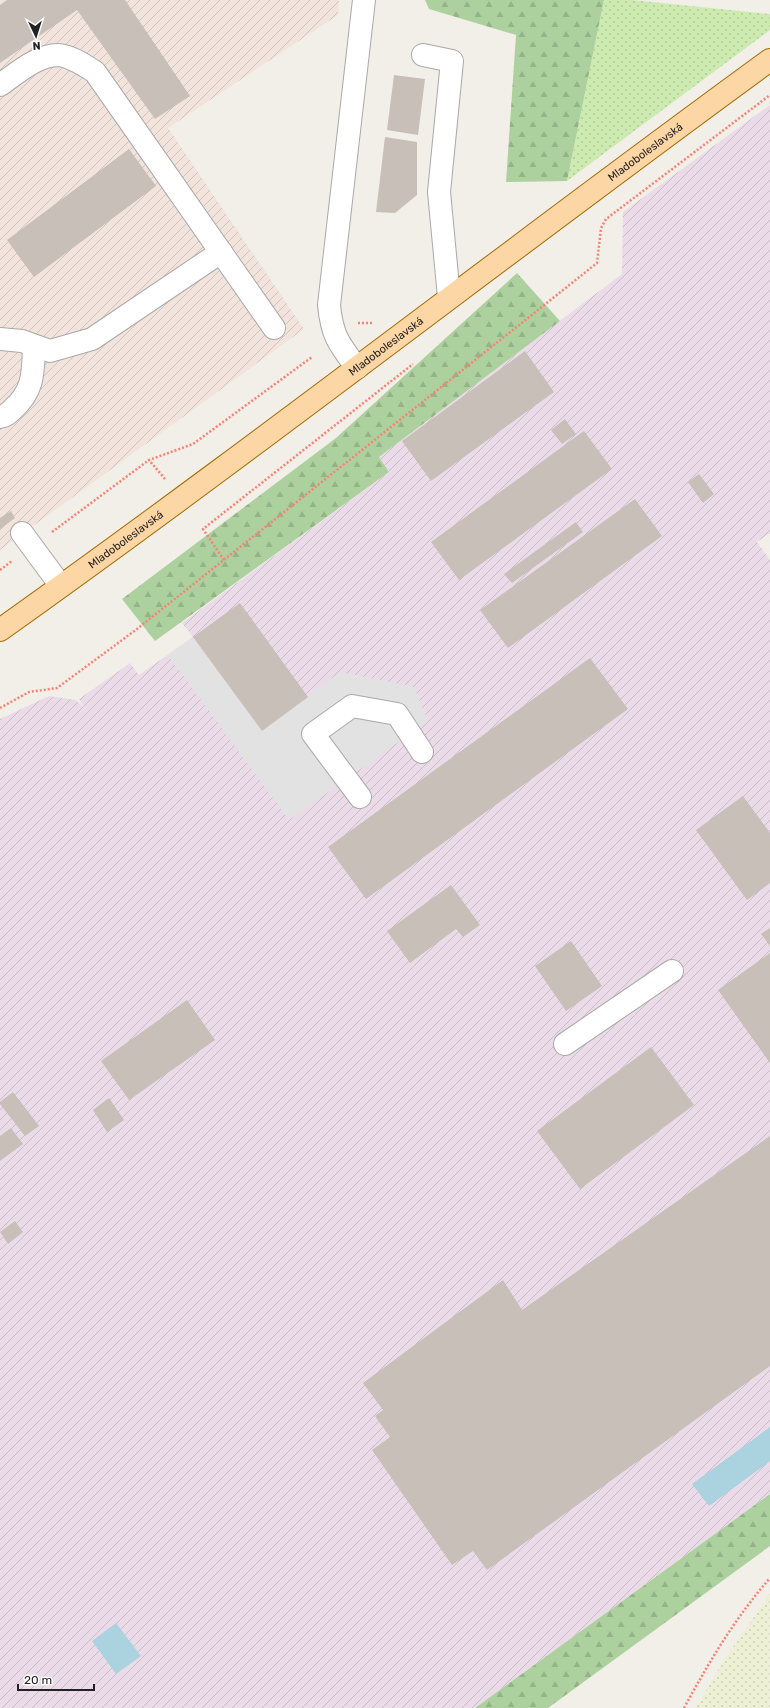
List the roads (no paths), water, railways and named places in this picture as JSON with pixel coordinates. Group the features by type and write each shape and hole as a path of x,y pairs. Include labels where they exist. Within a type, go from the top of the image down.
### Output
{"main road":[{"name":"Mladoboleslavská","path":"0,630 357,368 449,297 770,60"}],"lane":[{"path":"357,368 336,340 331,322 329,305 364,0"},
{"path":"0,85 39,59 58,55 78,62 95,72 274,328"},
{"path":"422,55 452,61 440,192 449,297"},
{"path":"0,339 22,341 50,351 92,339 221,252"},
{"path":"0,417 5,416 24,399 33,377 34,346"},
{"path":"27,540 61,586"},
{"path":"360,797 313,734 352,706 397,714 422,752"},
{"path":"565,1044 672,971"}],"water":[{"path":"770,1427 770,1461 709,1506 692,1484"},
{"path":"116,1623 141,1656 116,1674 92,1641"}]}
